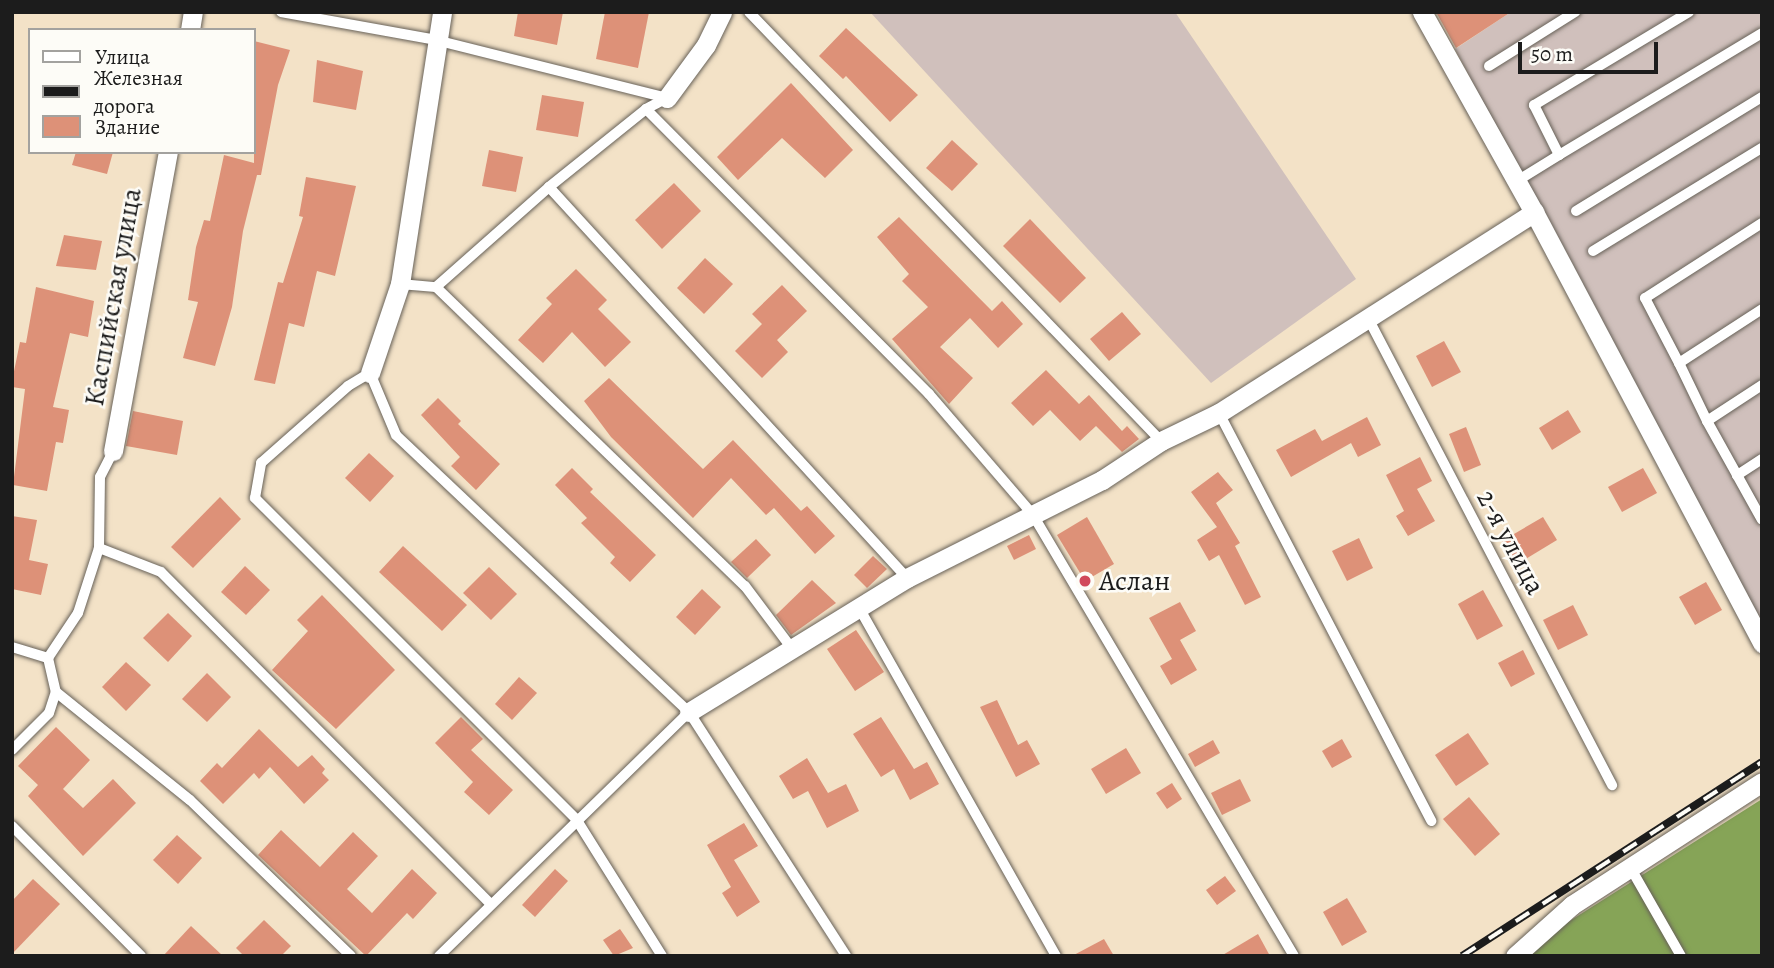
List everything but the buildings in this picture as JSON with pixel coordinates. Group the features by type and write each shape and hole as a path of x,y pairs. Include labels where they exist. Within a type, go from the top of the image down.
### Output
{"street":[{"path":"370,373 400,284 442,12"},
{"path":"667,98 706,45 722,12"},
{"path":"1422,12 1534,212 1762,643"},
{"name":"Каспийская улица","path":"113,451 168,154"},
{"path":"689,712 790,646 906,578 1102,480 1161,441 1219,413 1369,320 1534,212"},
{"path":"1515,956 1572,905 1762,782"}],"lane":[{"path":"281,12 436,40 667,98"},
{"path":"749,12 1161,441"},
{"path":"1489,66 1575,12"},
{"path":"1559,155 1534,105 1689,12"},
{"path":"1517,181 1762,33"},
{"path":"1576,211 1762,97"},
{"path":"436,287 549,187 646,108 667,98"},
{"path":"646,108 929,394 1033,515 1294,956"},
{"path":"1593,251 1762,148"},
{"path":"549,187 906,578"},
{"path":"1762,223 1645,298 1707,421 1762,520"},
{"path":"400,284 436,287 745,586 790,646"},
{"path":"1679,363 1762,309"},
{"name":"2-я улица","path":"1369,320 1612,785"},
{"path":"662,956 576,819 255,498 261,463 348,386 370,373 396,435 689,712 846,956"},
{"path":"1707,421 1762,385"},
{"path":"1219,413 1431,821"},
{"path":"12,750 49,713 56,692 48,658 78,612 99,548 100,477 113,451"},
{"path":"1737,475 1762,459"},
{"path":"99,548 161,572 490,903"},
{"path":"858,606 1056,956"},
{"path":"12,647 48,658"},
{"path":"56,692 190,800 351,956"},
{"path":"439,956 576,819 689,712"},
{"path":"12,826 141,956"},
{"path":"1630,867 1681,956"}],"shaded area":[{"path":"870,12 1175,12 1356,279 1211,383"},
{"path":"1511,12 1762,12 1762,628 1455,49"}],"green space":[{"path":"1762,799 1762,956 1516,956 1535,943"}],"railway":[{"path":"1462,956 1762,762"}],"place":[{"name":"Аслан","path":"1085,581"}]}
